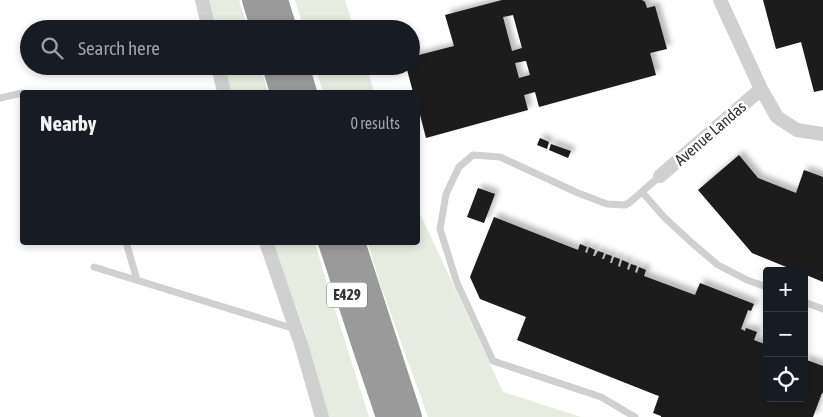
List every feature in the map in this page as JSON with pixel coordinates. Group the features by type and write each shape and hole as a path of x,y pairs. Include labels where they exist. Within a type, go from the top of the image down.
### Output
{"highway":[{"path":"254,0 260,20"},
{"path":"276,0 282,20"},
{"path":"277,75 281,90"},
{"path":"300,75 304,90"},
{"name":"E429","path":"331,245 388,417"},
{"name":"E429","path":"354,245 410,417"},
{"path":"384,338 406,373 422,417"},
{"path":"369,363 384,417"}],"street":[{"path":"202,0 207,20"},
{"path":"720,0 761,89 777,117 797,130 823,134"},
{"path":"220,75 224,90"},
{"name":"Avenue Landas","path":"660,176 761,89"},
{"path":"267,245 322,417"}],"lane":[{"path":"0,98 20,94"},
{"path":"635,417 601,397 493,361 458,282 440,228 446,194 459,167 473,155 500,157 578,193 607,204 625,205 629,203 660,176"},
{"path":"642,192 664,217 718,265 747,280 763,286"},
{"path":"127,245 136,280"},
{"path":"94,267 295,330"},
{"path":"808,303 823,309"}],"shaded area":[{"path":"203,0 239,0 245,20 209,20"},
{"path":"295,0 345,0 351,20 301,20"},
{"path":"223,75 263,75 267,90 227,90"},
{"path":"318,75 369,75 373,90 322,90"},
{"path":"420,213 503,392 581,417 428,417 380,284 369,245 420,245"},
{"path":"274,245 316,245 369,417 329,417 305,332"}],"building":[{"path":"502,0 642,0 647,8 655,6 667,49 650,53 656,75 539,107 535,92 524,95 528,110 426,138 420,115 420,90 412,90 408,75 420,75 420,55 454,46 445,15","holes":["513,15 522,48 512,51 503,17","526,61 530,75 519,78 515,63"]},
{"path":"763,0 823,0 823,90 814,92 801,42 776,49"},
{"path":"540,138 549,142 547,149 537,145"},
{"path":"551,144 571,151 568,158 549,150"},
{"path":"739,155 758,178 796,193 804,170 823,177 823,282 808,276 808,267 786,267 752,253 698,190"},
{"path":"478,188 495,194 484,223 467,217"},
{"path":"494,217 578,250 580,244 587,247 585,252 587,253 589,247 595,250 593,256 598,251 604,253 602,259 604,259 606,254 612,256 610,263 612,263 614,257 620,259 618,266 620,267 622,260 629,263 627,269 629,270 631,264 637,266 635,272 637,273 639,267 646,270 644,276 695,295 700,283 754,304 751,311 748,310 741,329 745,331 746,328 757,332 754,340 763,343 763,402 808,402 808,360 823,366 823,393 813,417 661,417 653,413 659,396 517,340 526,317 480,299 470,277"}]}
